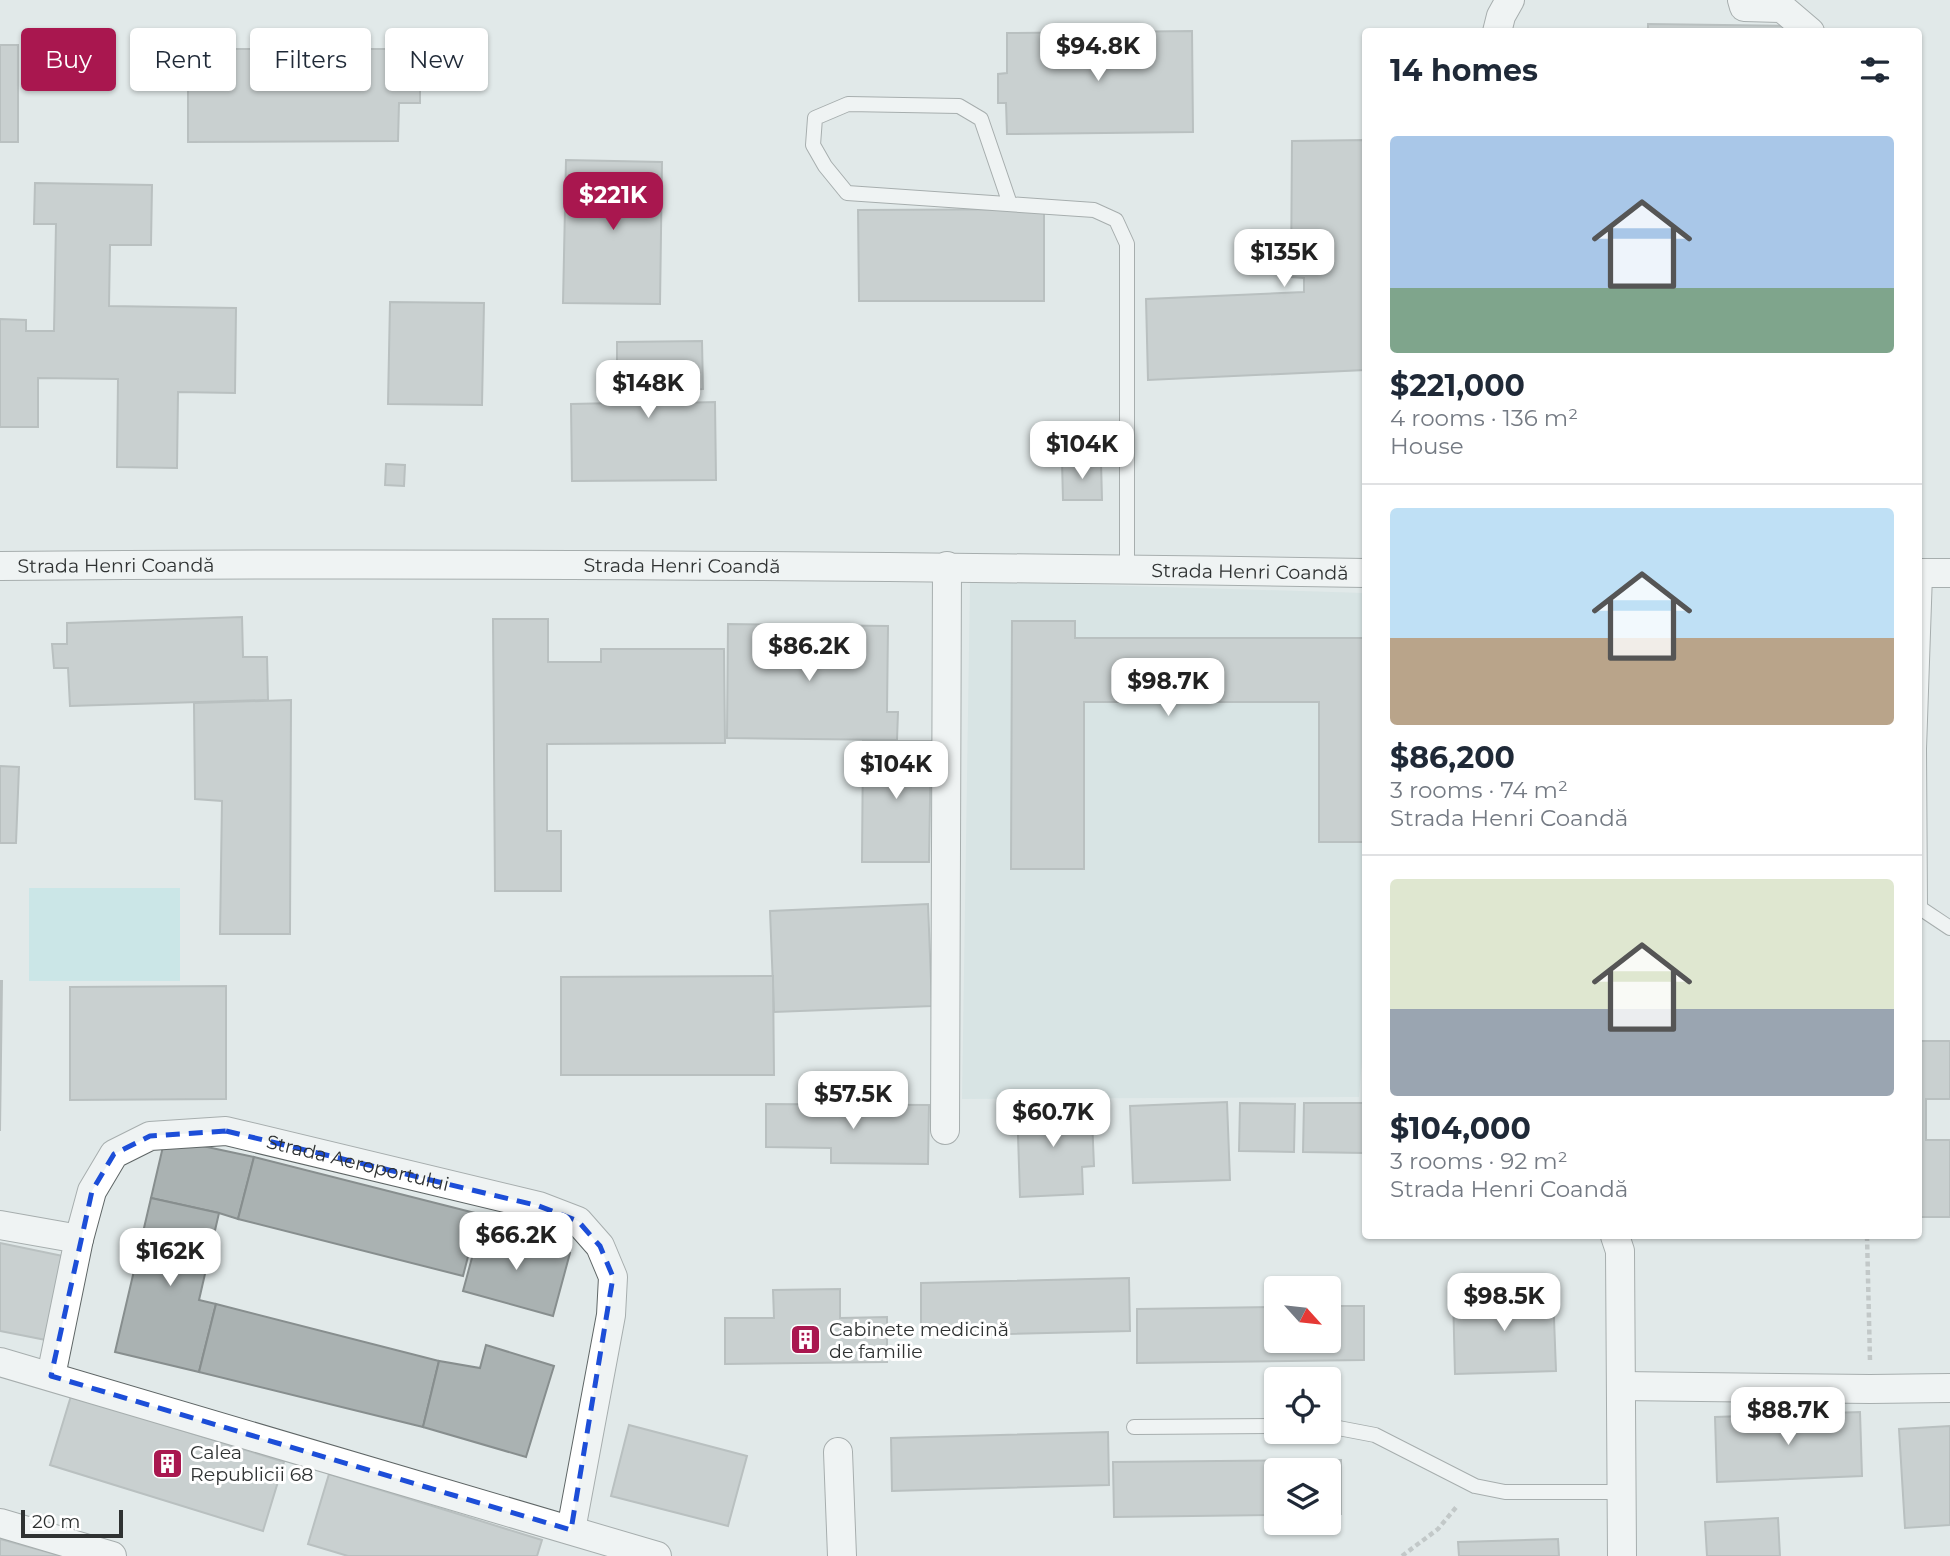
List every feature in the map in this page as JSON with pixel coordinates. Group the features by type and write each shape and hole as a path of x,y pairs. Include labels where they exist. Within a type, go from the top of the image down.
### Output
{"street":[{"path":"1498,28 1510,0"},
{"path":"1742,0 1744,7 1783,8 1806,28"},
{"name":"Strada Henri Coandă","path":"0,566 305,563 947,566 1362,573"},
{"path":"944,1130 947,566"},
{"name":"Strada Aeroportului","path":"51,1376 79,1239 92,1191 114,1154 150,1136 226,1130 539,1206 578,1221 600,1246 613,1277 611,1315 571,1530"},
{"path":"0,1225 79,1239"},
{"path":"1616,1239 1620,1251 1622,1556"},
{"path":"0,1362 657,1556"},
{"path":"1621,1386 1950,1388"},
{"path":"838,1452 842,1556"},
{"path":"0,1524 112,1556"}],"lane":[{"path":"1010,204 981,119 959,106 848,104 815,118 813,145 825,166 847,193 1094,210 1116,220 1127,244 1127,569"},
{"path":"1922,705 1931,573"},
{"path":"1922,909 1950,928"},
{"path":"1134,1427 1264,1426"},
{"path":"1341,1428 1375,1435 1475,1486 1505,1492 1622,1492"}],"path":[{"path":"1867,1239 1870,1389"},
{"path":"1402,1556 1438,1529 1475,1486"}],"highlighted area":[{"path":"226,1131 539,1206 578,1221 600,1246 613,1277 571,1530 51,1376 92,1191 114,1154 150,1136"}],"shaded area":[{"path":"970,581 1362,593 1362,1061 1359,1097 962,1099"},
{"path":"29,888 180,888 180,981 29,981"}],"building":[{"path":"1648,24 1804,26 1804,28 1648,28"},
{"path":"1192,31 1193,132 1007,134 1006,103 998,103 998,74 1007,73 1007,33"},
{"path":"0,45 18,45 18,142 0,142"},
{"path":"236,49 250,49 250,91 371,91 371,49 385,49 385,91 420,91 420,103 399,103 398,141 188,142 188,91 236,91"},
{"path":"1362,140 1362,370 1148,380 1146,299 1304,292 1304,278 1291,277 1292,141"},
{"path":"566,160 662,162 660,304 563,303"},
{"path":"35,183 152,185 151,245 110,245 109,306 236,308 235,393 178,392 177,468 117,467 118,379 38,378 38,427 0,427 0,319 26,320 26,331 54,331 56,224 34,224"},
{"path":"1044,209 1044,301 859,301 858,210"},
{"path":"390,302 484,303 482,405 388,404"},
{"path":"702,341 703,389 677,390 677,403 715,402 716,480 572,481 571,404 617,403 617,342"},
{"path":"1062,461 1101,461 1102,500 1063,500"},
{"path":"386,464 405,465 404,486 385,485"},
{"path":"242,617 243,657 267,657 268,700 70,706 68,668 54,668 52,644 67,644 67,623"},
{"path":"493,619 548,619 548,662 601,662 601,649 724,649 725,743 547,744 547,831 561,831 561,891 495,891"},
{"path":"1012,621 1075,621 1075,638 1362,638 1362,842 1319,842 1319,702 1084,702 1084,869 1011,869"},
{"path":"728,624 888,626 887,712 898,712 897,740 727,738"},
{"path":"291,700 290,934 220,934 222,801 195,799 194,703"},
{"path":"863,741 931,741 929,862 862,862"},
{"path":"0,766 19,767 16,843 0,843"},
{"path":"928,904 932,1006 774,1012 770,911"},
{"path":"773,976 774,1075 561,1075 561,977"},
{"path":"0,981 2,981 0,1131"},
{"path":"226,986 226,1099 70,1100 70,987"},
{"path":"1922,1041 1950,1041 1950,1099 1926,1099 1926,1140 1950,1140 1950,1217 1922,1217"},
{"path":"1227,1102 1230,1180 1133,1183 1130,1106"},
{"path":"1078,1103 1079,1119 1092,1119 1094,1166 1082,1167 1083,1194 1020,1197 1017,1105"},
{"path":"1240,1103 1295,1104 1294,1152 1239,1151"},
{"path":"1304,1103 1362,1103 1362,1153 1303,1152"},
{"path":"766,1104 929,1105 928,1164 831,1163 831,1148 766,1147"},
{"path":"165,1138 254,1157 238,1219 151,1198"},
{"path":"254,1157 479,1214 463,1276 238,1219"},
{"path":"151,1198 219,1213 199,1300 216,1304 199,1372 115,1352"},
{"path":"480,1228 570,1253 553,1316 463,1291"},
{"path":"0,1243 63,1256 46,1340 0,1331"},
{"path":"1129,1278 1130,1331 921,1336 921,1283"},
{"name":"Cabinete medicină de familie","path":"840,1289 840,1318 887,1317 887,1362 725,1364 725,1318 774,1318 773,1290"},
{"path":"1553,1292 1556,1371 1455,1374 1453,1295"},
{"path":"216,1304 439,1361 423,1427 199,1372"},
{"path":"1341,1306 1364,1306 1364,1360 1137,1363 1137,1309 1264,1307 1264,1353 1341,1353"},
{"path":"486,1345 554,1366 526,1457 423,1427 439,1361 480,1368"},
{"name":"Calea Republicii 68","path":"71,1396 284,1462 263,1531 50,1465"},
{"path":"1860,1412 1862,1476 1717,1482 1715,1417"},
{"path":"629,1425 747,1456 728,1526 611,1496"},
{"path":"1950,1426 1950,1525 1905,1528 1899,1429"},
{"path":"1108,1432 1109,1485 892,1491 891,1438"},
{"path":"1264,1461 1264,1515 1114,1517 1113,1462"},
{"name":"Calea Republicii 68","path":"329,1474 542,1540 537,1556 348,1556 308,1544"},
{"path":"1778,1518 1780,1556 1707,1556 1705,1522"},
{"path":"0,1539 62,1556 0,1556"},
{"path":"1558,1539 1559,1556 1459,1556 1458,1542"}],"place":[{"name":"Cabinete medicină de familie","path":"806,1340"},
{"name":"Calea Republicii 68","path":"167,1463"}]}
